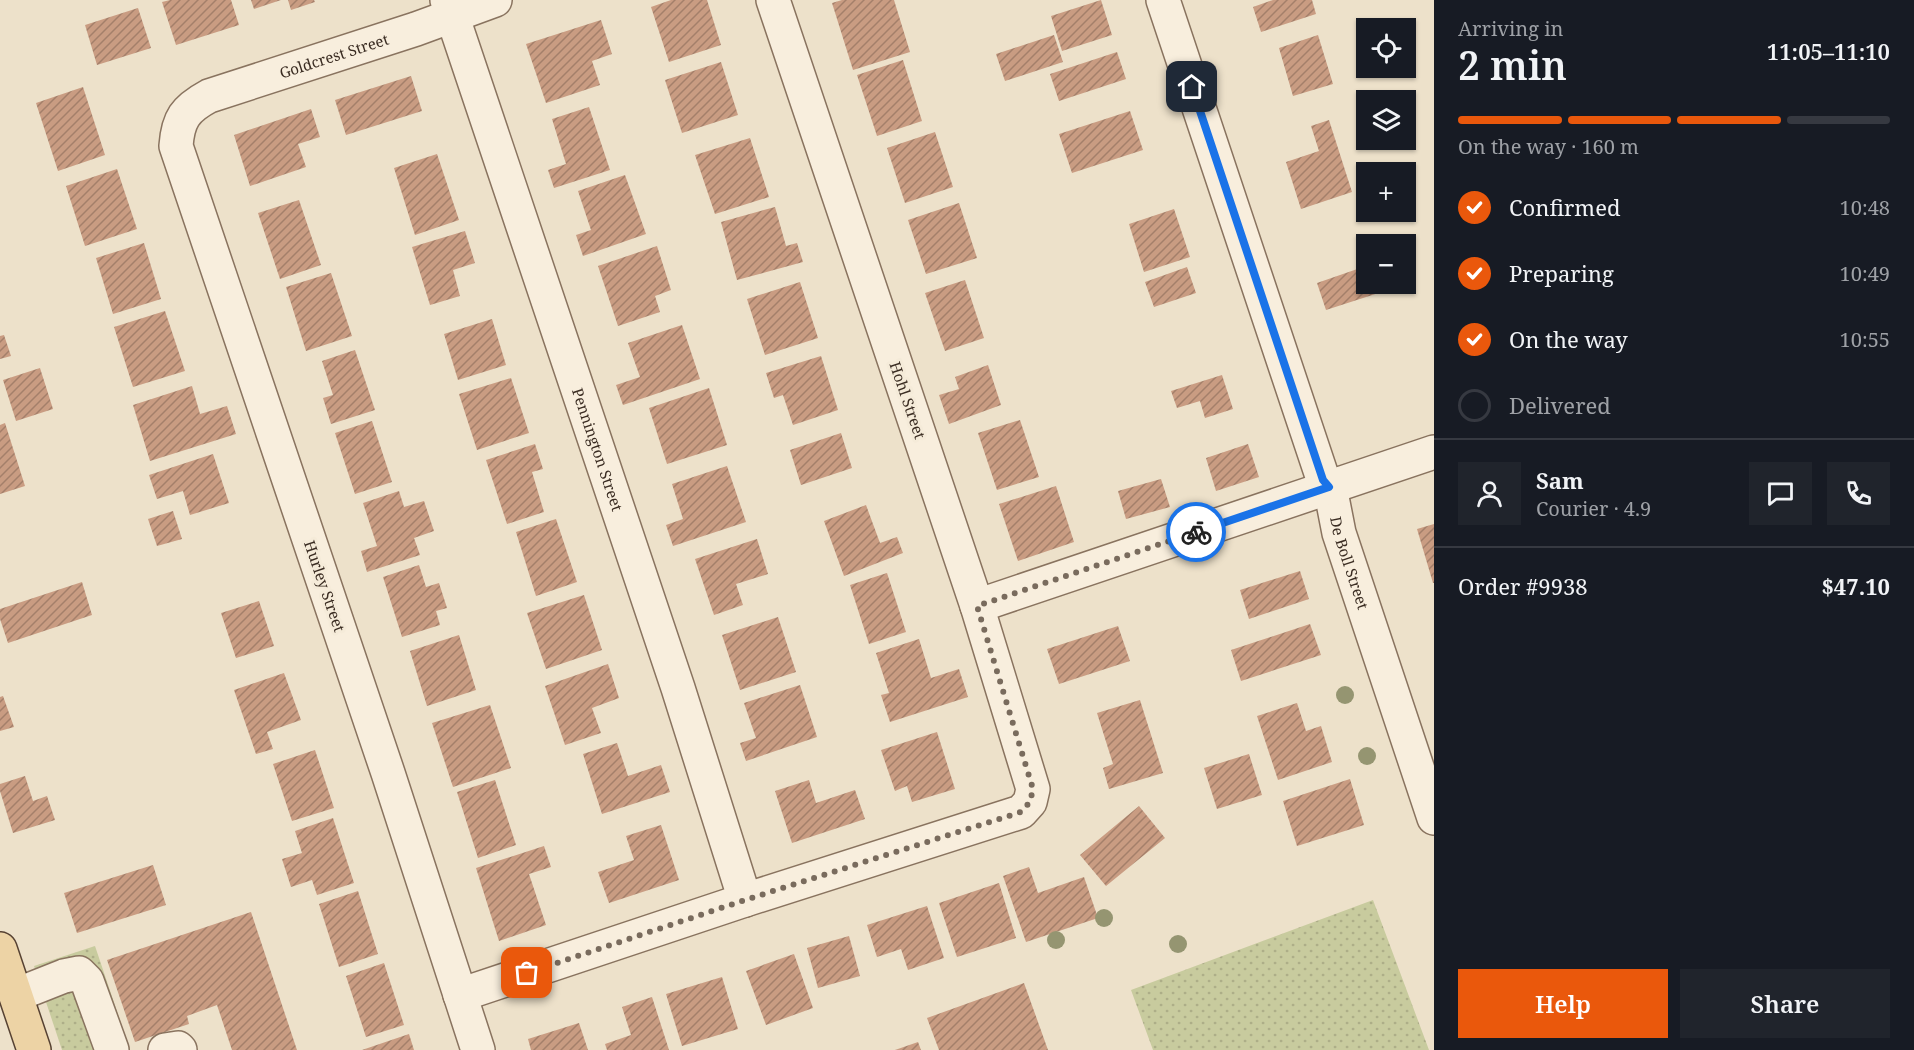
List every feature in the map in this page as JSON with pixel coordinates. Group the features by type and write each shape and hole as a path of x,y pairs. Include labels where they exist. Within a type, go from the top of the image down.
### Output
{"main road":[{"path":"0,949 34,1050"}],"street":[{"name":"Goldcrest Street","path":"179,123 193,105 209,96 449,8 495,0"},
{"name":"Hohl Street","path":"745,900 1021,812 1030,802 1033,789 977,606 773,0"},
{"name":"De Boll Street","path":"1163,0 1323,480 1329,487 1339,533 1434,818"},
{"name":"Pennington Street","path":"449,8 678,688 745,900"},
{"name":"Hurley Street","path":"179,123 176,146 388,773 478,1050"},
{"path":"977,606 1434,452"},
{"path":"460,995 745,900"},
{"path":"16,995 64,976 79,973 87,981 112,1050"},
{"path":"165,1050 178,1048 180,1050"}],"green space":[{"path":"1373,900 1429,1050 1153,1050 1131,990"},
{"path":"95,946 130,1050 62,1050 34,966"}],"building":[{"path":"231,0 239,25 176,45 162,2"},
{"path":"251,0 281,0 254,9"},
{"path":"288,0 314,0 315,2 291,10"},
{"path":"671,0 707,0 721,45 669,62 651,7"},
{"path":"842,0 894,0 910,52 853,70 832,3"},
{"path":"1101,0 1112,35 1062,51 1051,16"},
{"path":"1273,0 1312,0 1316,14 1261,32 1253,7"},
{"path":"138,8 151,48 97,65 85,25"},
{"path":"601,20 612,54 592,61 600,85 546,103 526,44"},
{"path":"1054,35 1063,62 1005,81 996,54"},
{"path":"1318,35 1333,84 1293,96 1279,48"},
{"path":"1117,52 1126,79 1059,101 1050,74"},
{"path":"903,60 922,121 877,136 857,75"},
{"path":"721,62 738,115 682,133 665,80"},
{"path":"411,76 422,111 346,135 335,100"},
{"path":"83,87 105,155 58,171 36,103"},
{"path":"589,107 610,170 554,188 548,170 566,164 552,119"},
{"path":"311,109 320,137 298,144 306,167 250,186 234,135"},
{"path":"1130,111 1143,150 1072,173 1059,134"},
{"path":"1329,120 1352,192 1301,209 1286,162 1319,151 1311,126"},
{"path":"935,132 953,187 905,203 887,148"},
{"path":"750,138 769,197 715,214 695,155"},
{"path":"437,154 459,220 415,235 394,168"},
{"path":"117,169 137,229 85,246 66,186"},
{"path":"625,175 646,234 583,256 576,235 591,230 578,191"},
{"path":"299,200 321,265 280,279 258,213"},
{"path":"959,203 977,258 926,274 908,220"},
{"path":"775,207 786,246 797,243 803,262 737,280 721,222"},
{"path":"1174,209 1190,257 1144,272 1129,224"},
{"path":"465,231 475,263 453,270 460,296 430,305 412,247"},
{"path":"144,243 161,299 113,314 96,258"},
{"path":"657,246 671,290 655,296 660,312 618,326 598,266"},
{"path":"1187,267 1196,293 1154,307 1145,282"},
{"path":"1356,269 1356,294 1375,294 1326,310 1317,283"},
{"path":"331,273 352,336 306,351 286,287"},
{"path":"965,280 984,338 945,351 925,293"},
{"path":"800,282 818,338 765,355 747,299"},
{"path":"165,311 185,371 133,387 114,327"},
{"path":"492,319 506,365 458,380 444,334"},
{"path":"682,325 700,379 623,405 616,385 640,377 628,343"},
{"path":"4,335 11,356 0,359 0,336"},
{"path":"355,350 375,410 331,424 323,398 333,395 322,361"},
{"path":"821,356 838,410 793,425 783,395 774,398 766,373"},
{"path":"988,365 1001,405 949,424 939,395 959,389 955,377"},
{"path":"40,368 53,409 16,421 3,380"},
{"path":"1222,375 1233,409 1205,418 1200,401 1177,408 1171,391"},
{"path":"511,378 529,433 477,450 459,394"},
{"path":"192,386 200,414 227,406 236,434 150,461 133,405"},
{"path":"709,388 727,445 667,464 649,408"},
{"path":"1020,420 1039,477 997,490 978,433"},
{"path":"372,421 392,482 355,494 335,433"},
{"path":"5,423 25,486 0,494 0,425"},
{"path":"841,433 852,468 801,485 790,450"},
{"path":"535,444 543,469 532,472 544,512 507,524 486,460"},
{"path":"1248,444 1259,477 1216,491 1206,458"},
{"path":"213,454 229,503 190,515 183,491 157,499 149,475"},
{"path":"727,466 746,522 673,546 666,525 683,519 672,484"},
{"path":"1161,479 1170,507 1126,519 1118,491"},
{"path":"1056,486 1074,542 1018,561 999,504"},
{"path":"399,491 404,507 424,501 434,531 414,538 420,555 367,572 361,551 377,546 363,503"},
{"path":"866,505 880,543 897,537 903,553 844,576 824,521"},
{"path":"173,511 182,539 157,546 148,519"},
{"path":"556,519 577,582 536,596 516,532"},
{"path":"1434,524 1434,583 1433,583 1417,529"},
{"path":"757,539 768,574 736,584 743,605 714,615 695,559"},
{"path":"419,565 426,587 439,583 447,608 436,611 440,625 402,637 383,577"},
{"path":"1300,571 1309,599 1249,619 1240,590"},
{"path":"887,573 906,632 869,644 850,585"},
{"path":"82,582 92,615 8,643 0,619 0,609"},
{"path":"584,595 602,650 546,669 527,613"},
{"path":"259,601 274,646 236,658 221,613"},
{"path":"778,617 796,672 740,690 722,635"},
{"path":"1310,624 1321,655 1241,681 1231,650"},
{"path":"1118,626 1130,661 1059,684 1047,649"},
{"path":"459,635 476,690 427,706 410,651"},
{"path":"919,639 931,678 959,669 968,697 890,722 881,695 889,693 876,653"},
{"path":"608,664 619,698 592,708 601,733 565,745 545,686"},
{"path":"284,673 301,720 267,732 273,749 256,754 234,690"},
{"path":"800,685 817,737 746,761 740,743 756,738 744,703"},
{"path":"3,696 14,727 0,731 0,697"},
{"path":"1140,700 1163,773 1109,789 1103,768 1113,764 1097,713"},
{"path":"1297,703 1306,731 1321,726 1332,762 1278,780 1257,716"},
{"path":"490,705 511,768 453,787 432,723"},
{"path":"937,732 955,789 912,802 907,786 895,791 881,750"},
{"path":"617,743 628,776 661,765 670,792 602,814 583,754"},
{"path":"315,750 334,808 292,821 273,764"},
{"path":"1249,754 1262,795 1217,809 1204,768"},
{"path":"25,776 33,801 47,796 55,820 13,833 0,784"},
{"path":"1350,779 1364,825 1297,846 1283,801"},
{"path":"495,780 516,845 478,858 457,792"},
{"path":"809,780 816,803 855,790 865,819 792,843 775,791"},
{"path":"1139,806 1165,838 1106,886 1080,855"},
{"path":"333,818 354,883 317,895 312,880 291,887 282,859 302,853 295,831"},
{"path":"661,825 679,880 609,903 598,872 634,860 626,836"},
{"path":"544,846 551,867 529,874 546,925 499,941 476,868"},
{"path":"153,865 166,905 77,933 64,893"},
{"path":"1029,867 1038,893 1084,877 1098,918 1026,942 1003,876"},
{"path":"999,883 1016,938 957,957 939,903"},
{"path":"358,891 378,954 339,967 319,904"},
{"path":"927,906 944,958 908,970 901,949 877,957 867,925"},
{"path":"251,912 297,1050 232,1050 217,1005 187,1016 189,1024 135,1042 107,960"},
{"path":"849,936 860,976 818,988 807,948"},
{"path":"794,954 813,1008 766,1025 746,971"},
{"path":"384,963 404,1025 366,1037 346,976"},
{"path":"722,977 738,1029 682,1046 666,994"},
{"path":"1024,983 1048,1050 939,1050 927,1018"},
{"path":"652,997 669,1050 607,1050 605,1044 631,1035 622,1007"},
{"path":"579,1023 588,1050 531,1050 528,1039"},
{"path":"409,1034 414,1050 362,1050"},
{"path":"918,1042 921,1050 895,1050"}],"way so far":[{"path":"527,973 745,900 1021,812 1030,802 1033,789 977,606 1196,532"}],"route":[{"path":"1192,87 1323,480 1329,487 1196,532"}]}
